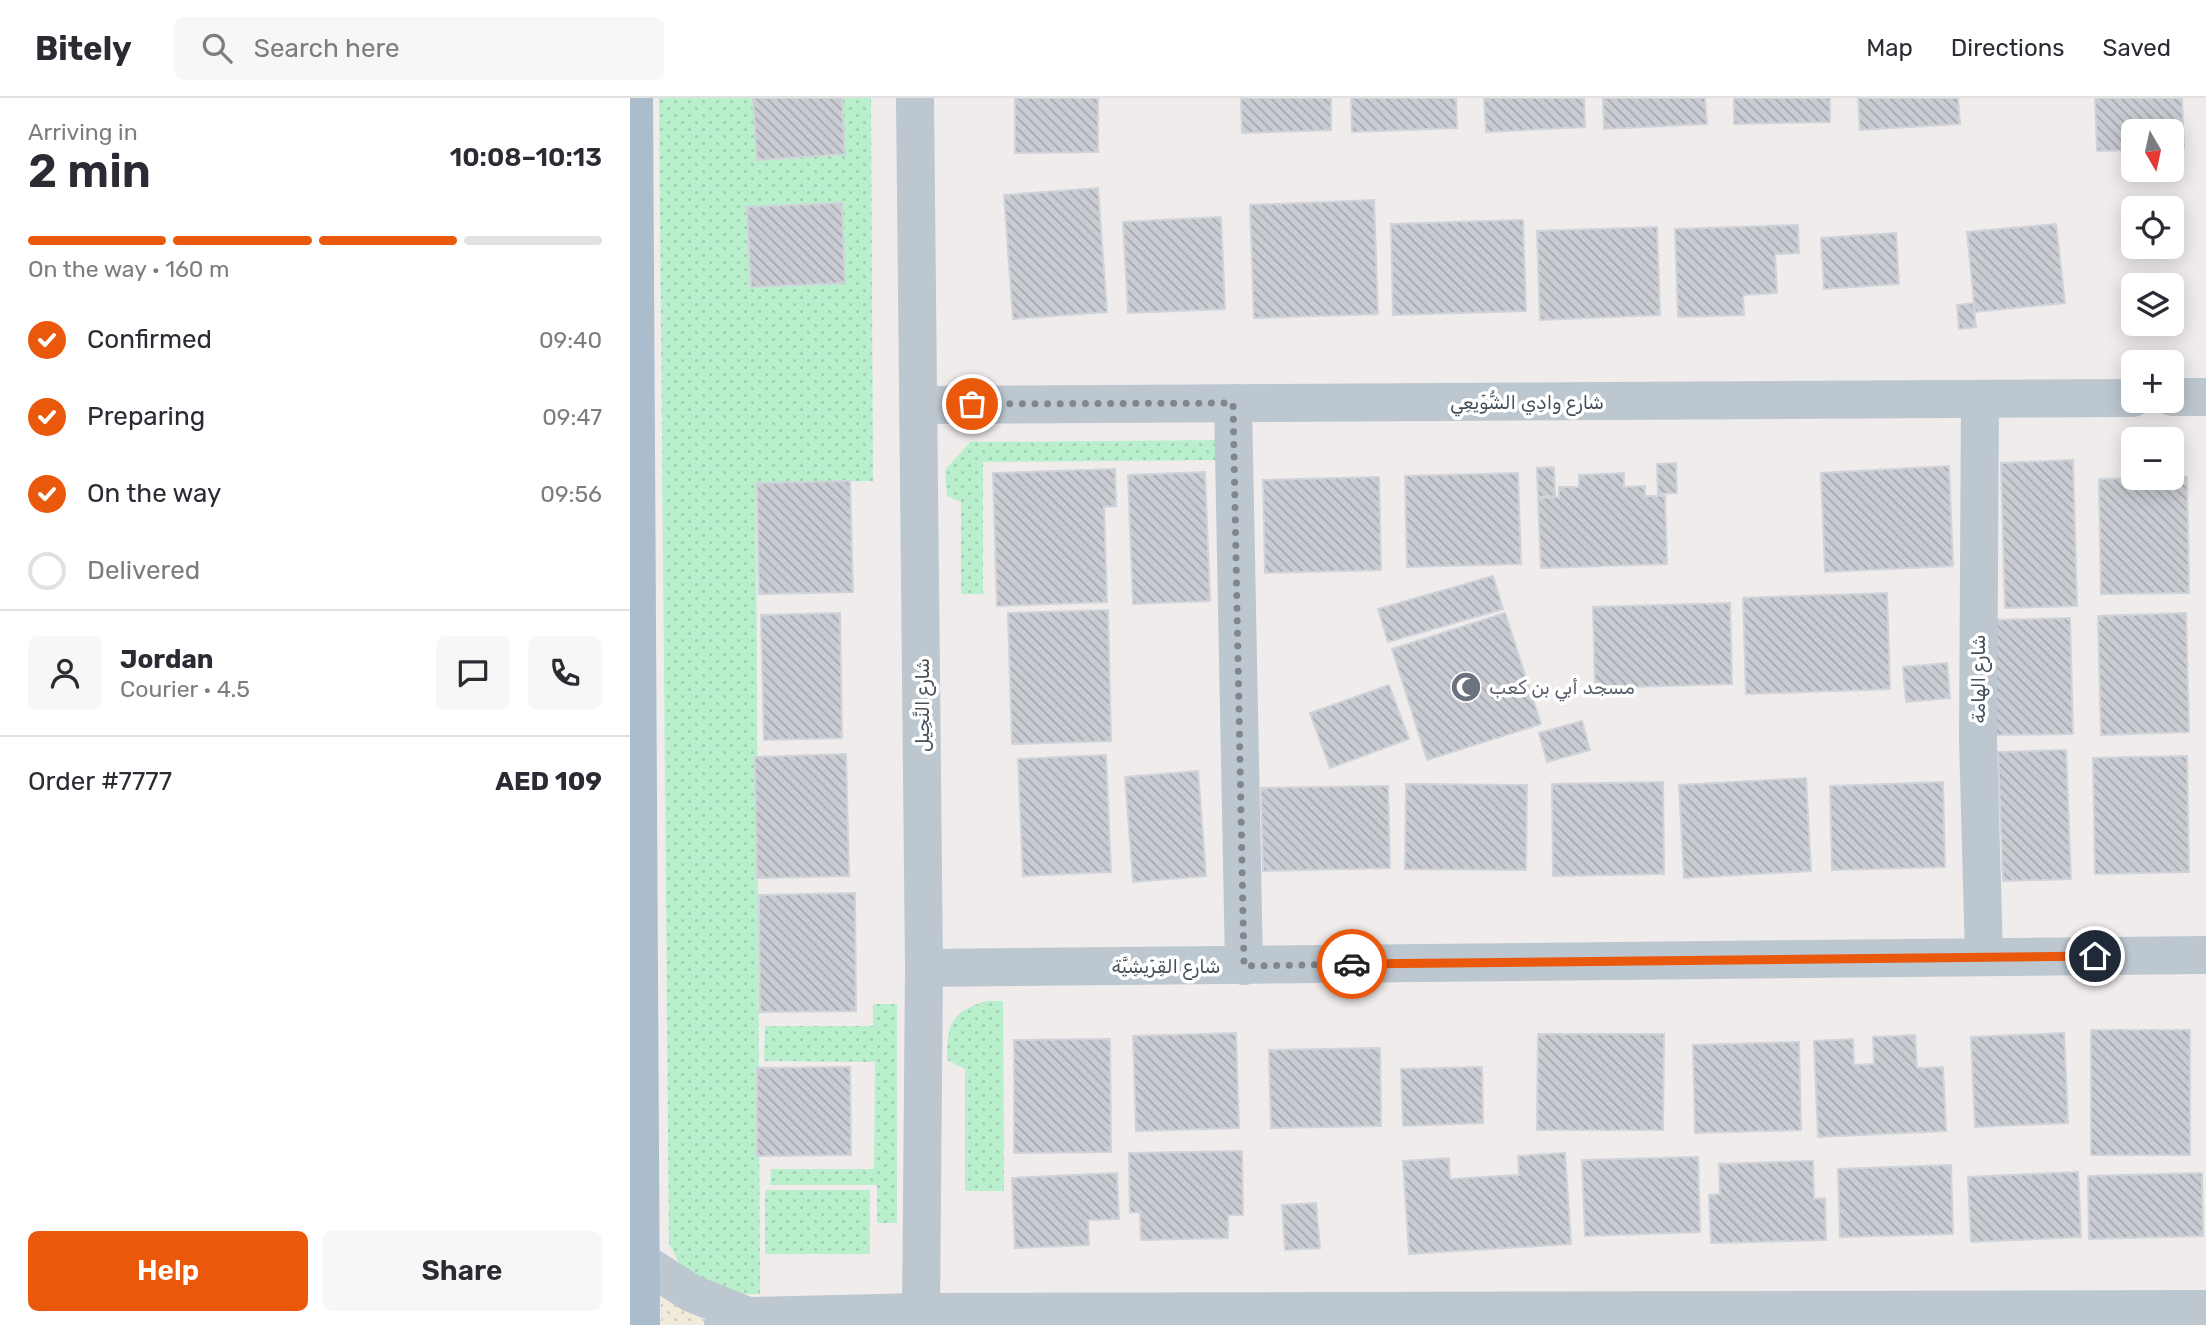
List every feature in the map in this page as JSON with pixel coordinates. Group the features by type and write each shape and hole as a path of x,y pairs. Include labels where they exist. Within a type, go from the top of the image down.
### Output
{"main road":[{"path":"634,98 641,1325"}],"street":[{"name":"شارع النَّجِيل","path":"915,98 924,968 920,1312"},
{"path":"2184,397 2206,397"},
{"name":"شارع وادِي الشُّوَيعِي","path":"920,404 2121,398"},
{"name":"شارع الهامة","path":"1980,400 1978,739 1984,957"},
{"path":"1233,403 1244,966"},
{"name":"شارع القِرَيشِيَّة","path":"924,968 2206,955"},
{"path":"640,1261 735,1320 920,1312 2206,1309"}],"green space":[{"path":"659,98 871,98 873,481 756,483 760,1294 729,1294 687,1278 669,1244"},
{"path":"1220,440 1221,460 983,462 983,594 961,594 961,502 947,496 945,470 970,442"},
{"path":"987,1001 1003,1001 1004,1191 965,1191 965,1069 947,1060 948,1037 953,1021 959,1015 966,1009"},
{"path":"873,1004 897,1004 897,1223 877,1223 877,1185 770,1185 771,1169 874,1169 875,1062 764,1061 765,1026 873,1026"},
{"path":"765,1190 870,1190 870,1254 765,1254"}],"sand":[{"path":"660,1297 714,1325 662,1325"}],"building":[{"path":"753,98 842,98 845,154 757,160"},
{"path":"1015,98 1098,98 1098,152 1015,153"},
{"path":"1241,98 1331,98 1331,130 1242,133"},
{"path":"1351,98 1456,98 1457,128 1352,132"},
{"path":"1484,98 1584,98 1585,127 1486,132"},
{"path":"1603,98 1705,98 1707,124 1604,129"},
{"path":"1734,98 1830,98 1830,122 1734,124"},
{"path":"1858,98 1958,98 1960,124 1860,130"},
{"path":"2095,98 2182,98 2183,119 2121,119 2121,150 2097,151"},
{"path":"1098,188 1107,312 1013,319 1004,195"},
{"path":"1374,200 1378,314 1254,318 1250,205"},
{"path":"842,203 845,283 751,287 747,207"},
{"path":"1221,217 1225,309 1128,313 1123,222"},
{"path":"1523,220 1526,311 1393,315 1391,224"},
{"path":"2056,224 2065,303 1975,312 1967,232"},
{"path":"1798,225 1799,253 1775,254 1777,293 1743,295 1744,315 1678,317 1675,229"},
{"path":"1657,227 1660,315 1540,320 1537,231"},
{"path":"1896,233 1899,284 1824,289 1821,238"},
{"path":"1973,303 1976,327 1959,329 1957,305"},
{"path":"2073,460 2077,606 2005,608 2001,463"},
{"path":"1676,463 1677,493 1658,494 1657,464"},
{"path":"1949,466 1953,566 1825,572 1821,473"},
{"path":"1554,467 1555,496 1538,497 1537,468"},
{"path":"1115,469 1116,506 1104,507 1107,602 997,606 993,473"},
{"path":"1205,472 1210,601 1133,604 1128,475"},
{"path":"1518,473 1521,564 1407,567 1405,476"},
{"path":"1624,473 1624,487 1645,486 1645,496 1665,496 1667,564 1541,568 1538,498 1559,497 1559,487 1579,487 1579,475"},
{"path":"1379,477 1381,570 1265,573 1263,480"},
{"path":"2184,477 2187,477 2189,593 2101,594 2099,479 2121,478 2121,490 2184,490"},
{"path":"850,481 853,592 759,594 757,483"},
{"path":"1493,576 1503,609 1388,642 1378,609"},
{"path":"1887,593 1890,689 1746,694 1743,598"},
{"path":"1730,603 1732,684 1595,688 1593,607"},
{"path":"1108,610 1111,741 1012,744 1008,613"},
{"path":"840,613 842,738 764,740 761,615"},
{"name":"مسجد أبي بن كعب","path":"1505,613 1541,724 1427,760 1392,649"},
{"path":"2186,613 2189,732 2101,735 2098,616"},
{"path":"2070,618 2073,734 1993,735 1990,620"},
{"path":"1947,663 1950,698 1906,702 1903,667"},
{"path":"1389,685 1409,739 1330,768 1310,713"},
{"path":"1582,721 1590,750 1547,762 1539,733"},
{"path":"2066,750 2071,879 2003,881 1998,752"},
{"path":"846,754 849,876 757,878 755,757"},
{"path":"1106,755 1111,872 1023,876 1018,759"},
{"path":"2187,756 2189,872 2095,874 2093,758"},
{"path":"1198,771 1206,876 1133,882 1125,777"},
{"path":"1806,778 1811,871 1684,878 1679,785"},
{"path":"1663,782 1664,874 1553,876 1552,784"},
{"path":"1943,782 1945,867 1832,870 1830,786"},
{"path":"1406,784 1527,785 1526,870 1405,869"},
{"path":"1388,786 1390,868 1263,871 1261,788"},
{"path":"855,893 856,1011 760,1012 759,895"},
{"path":"2091,1030 2190,1030 2190,1155 2091,1155"},
{"path":"1236,1033 1239,1128 1136,1131 1133,1036"},
{"path":"2064,1033 2068,1123 1975,1127 1971,1037"},
{"path":"1538,1034 1664,1034 1663,1130 1537,1130"},
{"path":"1915,1035 1917,1068 1943,1067 1946,1131 1818,1137 1814,1041 1853,1039 1854,1065 1874,1064 1873,1037"},
{"path":"1110,1039 1111,1152 1014,1153 1014,1040"},
{"path":"1799,1042 1801,1130 1695,1133 1693,1045"},
{"path":"1380,1048 1381,1126 1271,1128 1269,1050"},
{"path":"850,1067 851,1155 757,1156 757,1068"},
{"path":"1482,1067 1483,1123 1403,1126 1401,1069"},
{"path":"1242,1151 1243,1215 1228,1215 1228,1238 1141,1240 1140,1212 1130,1213 1129,1153"},
{"path":"1565,1153 1571,1244 1409,1254 1403,1161 1449,1158 1450,1179 1519,1175 1518,1156"},
{"path":"1698,1157 1700,1232 1585,1236 1582,1160"},
{"path":"1813,1161 1814,1199 1825,1198 1826,1240 1711,1243 1709,1195 1720,1194 1719,1164"},
{"path":"1951,1165 1953,1234 1840,1237 1838,1169"},
{"path":"2078,1172 2081,1237 1971,1242 1968,1177"},
{"path":"1117,1173 1119,1219 1088,1220 1089,1245 1015,1248 1012,1178"},
{"path":"2202,1173 2203,1236 2089,1239 2088,1176"},
{"path":"1316,1203 1320,1248 1285,1250 1282,1205"}],"way so far":[{"path":"972,404 1233,403 1244,966 1352,964"}],"place":[{"name":"مسجد أبي بن كعب","path":"1466,687"}],"route":[{"path":"1352,964 2095,956"}]}
